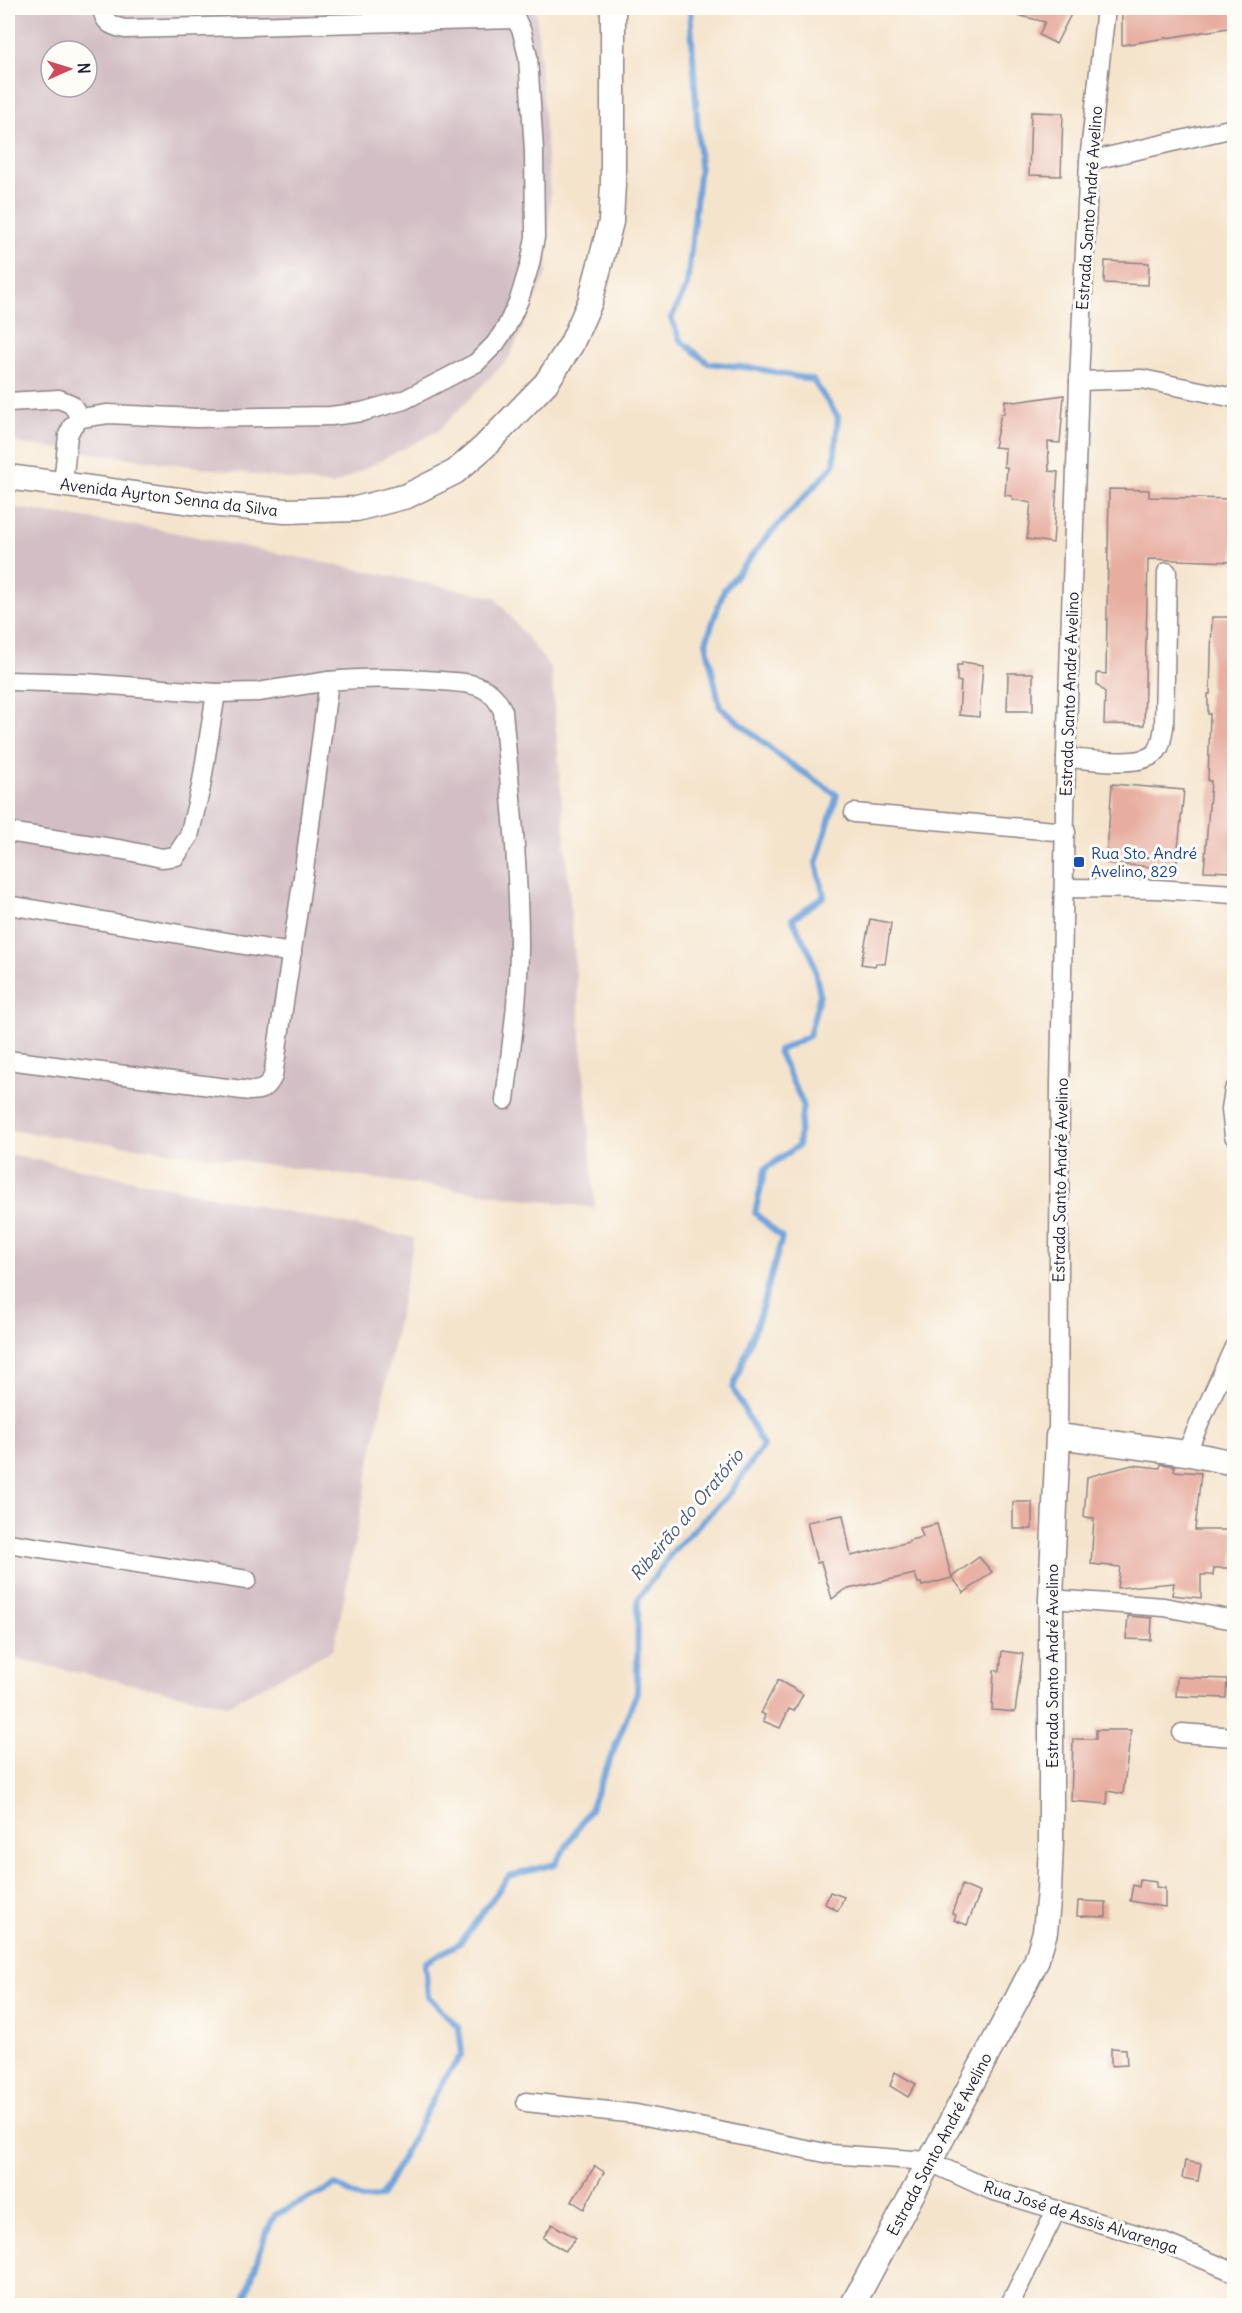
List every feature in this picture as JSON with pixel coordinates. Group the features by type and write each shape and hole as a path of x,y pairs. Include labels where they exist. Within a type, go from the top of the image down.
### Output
{"main road":[{"name":"Avenida Ayrton Senna da Silva","path":"8,477 207,504 285,511 356,509 407,496 455,472 484,447 546,383 571,345 590,302 611,222 613,8"},
{"path":"1058,1436 1186,1453 1234,1463"},
{"name":"Estrada Santo André Avelino","path":"852,2306 1017,1999 1036,1962 1045,1932 1051,1842 1051,1599 1058,1436"}],"street":[{"path":"63,484 68,435 73,425 81,418 108,414 196,418 331,416 362,412 404,399 476,363 495,344 515,309 530,264 535,237 535,162 528,57 513,13 231,16 125,29 112,27 103,16 102,8"},
{"name":"Estrada Santo André Avelino","path":"1058,1436 1060,1084 1066,758 1089,161 1106,8"},
{"path":"1089,161 1234,128"},
{"path":"1079,381 1142,379 1234,398"},
{"path":"8,402 59,399 71,404 81,418"},
{"path":"1066,758 1140,762 1155,753 1161,745 1164,727 1167,572"},
{"path":"8,681 75,682 216,693 258,692 361,677 472,684 492,694 504,711 519,945 505,1100"},
{"path":"8,1060 250,1091 264,1090 269,1085 273,1076 292,953 329,681"},
{"path":"8,832 162,858 176,855 189,836 199,796 216,693"},
{"path":"854,813 1066,832"},
{"path":"1065,888 1234,894"},
{"path":"8,905 292,953"},
{"path":"1234,1090 1231,1109 1234,1136"},
{"path":"1186,1453 1234,1347"},
{"path":"8,1543 246,1580"},
{"path":"1051,1599 1164,1607 1234,1620"},
{"path":"1182,1733 1234,1737"},
{"path":"526,2102 636,2114 830,2154 928,2161"},
{"name":"Rua José de Assis Alvarenga","path":"928,2161 991,2190 1162,2242 1234,2272"},
{"path":"1009,2306 1056,2211"}],"shaded area":[{"path":"8,8 536,8 550,196 547,272 509,358 438,431 333,485 8,442"},
{"path":"8,507 152,528 495,597 551,668 595,1208 8,1130"},
{"path":"8,1154 414,1238 334,1649 228,1705 8,1657"}],"building":[{"path":"1010,8 1063,8 1072,12 1056,44 1039,35 1045,22 1009,13"},
{"path":"1122,8 1234,8 1234,27 1122,45"},
{"path":"1031,112 1063,113 1061,176 1029,175"},
{"path":"1105,261 1149,263 1148,285 1104,283"},
{"path":"1064,395 1060,443 1048,442 1049,471 1058,472 1053,543 1027,539 1031,503 1005,495 1007,467 1004,467 1005,448 994,447 1001,414 1004,414 1005,400 1015,402"},
{"path":"1109,489 1149,490 1149,497 1234,499 1234,562 1148,559 1144,725 1104,724 1105,692 1097,685 1097,673 1106,674"},
{"path":"1212,617 1234,617 1234,872 1204,871 1211,781 1208,781 1210,714 1208,714 1208,694 1210,694"},
{"path":"962,662 983,665 979,717 959,715 961,682 957,681 957,665 962,665"},
{"path":"1008,673 1033,673 1033,711 1007,711"},
{"path":"1112,784 1184,790 1176,869 1106,863"},
{"path":"870,919 891,923 885,964 876,963 875,966 861,964"},
{"path":"1161,1464 1175,1466 1174,1471 1201,1473 1195,1530 1234,1530 1234,1568 1214,1568 1213,1575 1201,1575 1201,1598 1172,1595 1174,1583 1117,1588 1120,1567 1091,1564 1094,1518 1084,1517 1087,1477 1132,1465 1160,1468"},
{"path":"1013,1502 1032,1502 1032,1529 1013,1529"},
{"path":"843,1515 851,1556 923,1537 920,1528 937,1524 952,1578 922,1586 918,1583 915,1574 844,1590 832,1599 821,1562 817,1563 807,1522"},
{"path":"979,1557 992,1572 964,1593 952,1577"},
{"path":"1128,1616 1152,1618 1151,1640 1126,1639"},
{"path":"1002,1651 1023,1654 1015,1712 992,1710 994,1670 1000,1671"},
{"path":"1177,1677 1227,1679 1226,1698 1176,1696"},
{"path":"778,1680 803,1694 794,1711 789,1709 780,1728 763,1721 765,1715 761,1713"},
{"path":"1096,1730 1131,1730 1123,1794 1108,1791 1107,1804 1071,1801 1073,1739 1096,1739"},
{"path":"1140,1880 1156,1882 1156,1887 1165,1888 1165,1907 1130,1901 1133,1885 1139,1887"},
{"path":"962,1885 980,1893 967,1925 954,1920 956,1915 952,1913"},
{"path":"830,1892 844,1897 838,1911 825,1904"},
{"path":"1078,1901 1106,1902 1106,1917 1077,1916"},
{"path":"1111,2048 1126,2049 1127,2065 1111,2066"},
{"path":"895,2072 916,2084 908,2097 890,2086"},
{"path":"1185,2161 1201,2164 1198,2181 1182,2178"},
{"path":"595,2166 604,2172 584,2209 572,2201"},
{"path":"552,2224 576,2238 565,2251 543,2238"}],"waterway":[{"name":"Ribeirão do Oratório","path":"243,2306 265,2236 275,2215 336,2185 361,2199 381,2197 444,2079 462,2054 459,2028 428,1996 425,1963 461,1942 509,1876 555,1864 590,1809 637,1692 638,1599 674,1550 731,1492 763,1446 733,1388 760,1315 782,1238 755,1213 765,1169 798,1146 803,1104 778,1051 809,1036 820,994 812,957 792,919 824,896 816,863 837,795 782,758 720,707 706,642 724,590 768,536 834,465 838,417 813,380 759,369 708,363 680,340 671,318 687,286 700,166 690,8"}],"place":[{"name":"Rua Sto. André Avelino, 829","path":"1079,862"}]}
